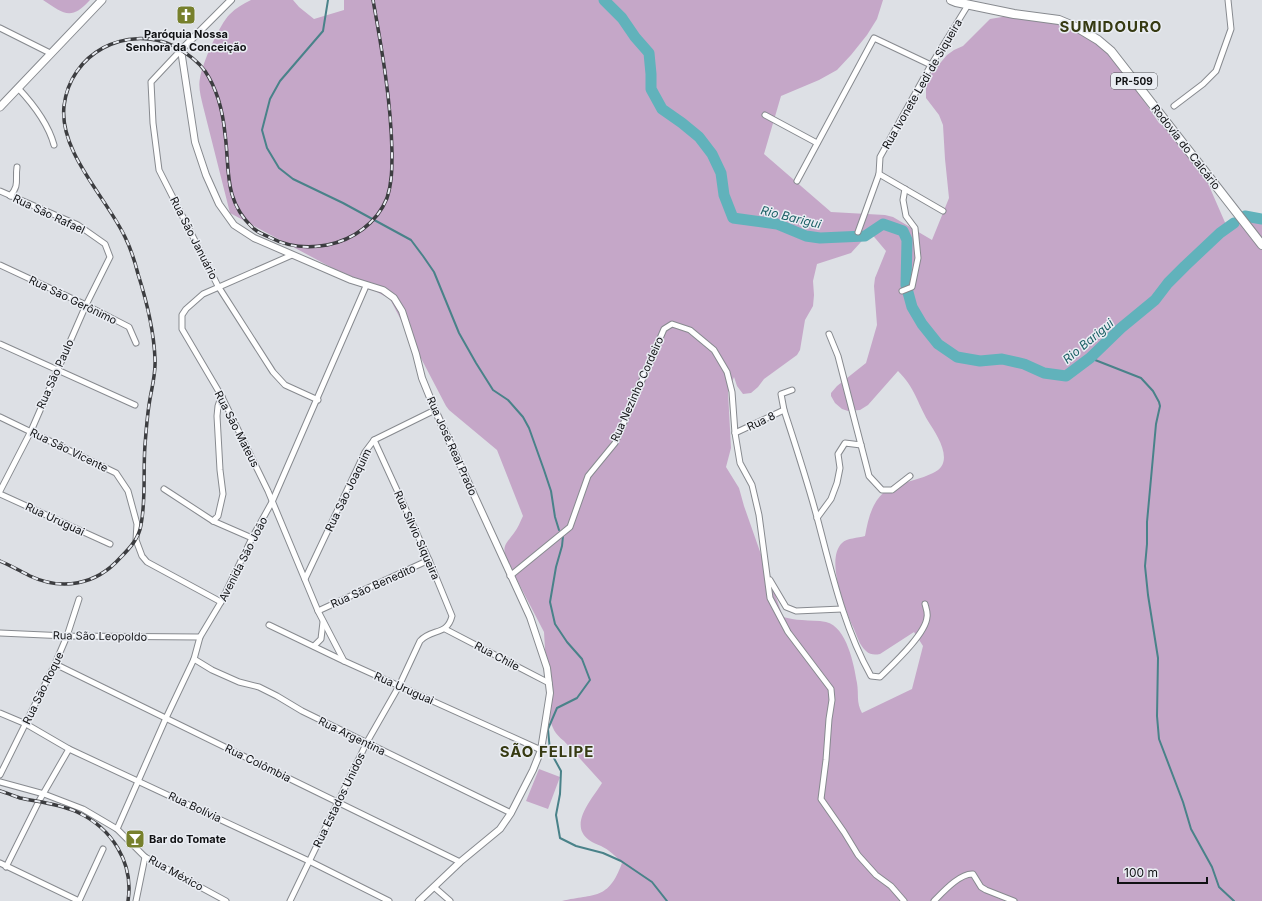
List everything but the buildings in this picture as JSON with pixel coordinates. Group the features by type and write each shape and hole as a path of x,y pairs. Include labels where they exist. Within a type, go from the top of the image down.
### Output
{"main road":[{"path":"0,107 102,0"},
{"name":"Rodovia do Calcário","path":"951,0 1014,14 1059,20 1078,28 1102,43 1112,51 1262,245"}],"street":[{"path":"181,50 231,0"},
{"path":"1174,106 1203,84 1216,71 1231,29 1228,0"},
{"name":"Rua Ivonete Ledi de Siqueira","path":"858,232 879,174 880,157 931,66 968,5"},
{"path":"0,28 50,53"},
{"path":"797,181 874,38 931,66"},
{"name":"Rua José Real Prado","path":"181,50 195,142 206,175 219,204 234,225 254,238 292,255 366,286 383,290 394,298 402,311 422,378 510,576 530,617 547,668 550,693 541,750 533,770 511,813 500,829 460,862 419,901"},
{"name":"Rua São Januário","path":"181,50 151,82 153,123 159,170 218,286 273,372 285,385 318,400"},
{"path":"18,88 40,114 50,132 54,145"},
{"path":"765,115 817,143"},
{"path":"10,196 17,185 17,167"},
{"path":"879,174 943,211"},
{"path":"902,291 912,287 918,258 915,228 906,216 904,200 905,189"},
{"name":"Rua São Rafael","path":"0,191 78,225 105,244 110,257"},
{"name":"Rua São Mateus","path":"292,255 218,286 203,294 186,309 182,315 182,329 222,398 268,491 318,611 344,661"},
{"name":"Rua São Paulo","path":"0,492 31,431 86,305 110,257"},
{"name":"Rua São Gerônimo","path":"0,265 86,305 129,327 136,344"},
{"name":"Avenida São João","path":"117,830 138,780 194,659 200,637 221,602 252,538 272,502 318,400 366,286"},
{"name":"Rua Nezinho Cordeiro","path":"510,576 570,527 588,476 614,443 664,329 672,324 690,330 714,350 729,378 740,463 752,485 756,500 768,575 770,598 788,632 831,689 832,700 821,799 858,855 876,875 890,886 904,901"},
{"path":"829,334 838,356 869,476 882,490 892,490 910,476"},
{"path":"0,344 135,405"},
{"name":"Rua 8","path":"735,433 784,410 781,394 792,390"},
{"path":"213,521 218,516 223,494 217,416 218,406 222,398"},
{"name":"Rua São Joaquim","path":"305,579 366,452 374,440 435,410"},
{"path":"784,410 817,518 842,609 860,657 871,676 880,677 908,650 922,629 927,618 925,604"},
{"name":"Rua São Vicente","path":"0,417 116,473 128,491 137,524 136,540 142,556 147,562 221,602"},
{"name":"Rua Sílvio Siqueira","path":"374,440 429,560 452,616 450,625 445,629"},
{"path":"817,518 831,499 837,483 840,468 838,454 841,448 845,443 861,445"},
{"path":"164,489 213,521 252,538"},
{"name":"Rua Uruguai","path":"0,492 110,544"},
{"name":"Rua São Benedito","path":"318,611 429,560"},
{"path":"768,575 777,594 786,607 796,611 842,609"},
{"name":"Rua São Roque","path":"0,775 56,664 80,599"},
{"path":"314,646 320,639 324,622"},
{"name":"Rua Uruguai","path":"269,624 344,661 541,750"},
{"name":"Rua Chile","path":"445,629 549,683"},
{"name":"Rua Estados Unidos","path":"290,901 366,742 399,686 420,641 425,636 445,629"},
{"name":"Rua São Leopoldo","path":"0,633 67,636 200,637"},
{"name":"Rua Argentina","path":"194,659 212,670 239,682 259,687 302,711 511,813"},
{"name":"Rua Colômbia","path":"56,664 460,862"},
{"name":"Rua Bolívia","path":"0,712 26,724 69,749 138,780 390,901"},
{"path":"6,867 39,801 69,749"},
{"name":"Rua México","path":"0,782 44,794 83,809 117,830 146,857 226,901"},
{"path":"0,863 79,901 103,849"},
{"path":"136,901 146,857"},
{"path":"934,901 952,884 968,874 973,874 981,887 986,890 1014,901"},
{"path":"434,886 450,901"}],"shaded area":[{"path":"43,0 90,0 78,11 67,13 62,12"},
{"path":"251,0 293,0 314,19 344,10 344,0 883,0 877,19 867,35 837,70 819,80 781,96 764,154 831,212 885,215 893,217 932,240 949,198 943,125 939,115 926,98 926,86 930,75 947,55 963,46 990,19 1008,16 1063,24 1103,47 1136,89 1159,123 1170,131 1203,172 1227,227 1262,219 1262,901 562,901 592,895 606,890 617,875 622,863 610,851 590,841 583,834 581,820 588,804 602,783 558,736 550,720 544,632 506,559 504,551 507,542 517,529 523,516 497,450 446,406 390,299 230,213 203,106 199,81 208,54 221,26 232,12","holes":["870,232 886,251 875,278 874,286 877,325 866,363 837,386 831,393 831,396 835,403 842,409 848,411 860,410 868,405 898,371 912,389 924,414 940,441 944,456 943,463 940,468 933,473 884,492 873,507 865,536 844,541 837,550 835,560 838,584 858,640 864,649 874,655 880,654 914,632 923,646 912,689 862,713 859,705 854,667 848,648 839,631 833,625 826,622 797,620 783,617 739,488 726,467 731,448 728,392 734,377 737,386 743,394 751,393 764,379 797,355 800,350 805,320 813,306 813,281 817,264 851,253"]},
{"path":"539,769 560,777 548,809 526,801"}],"waterway":[{"path":"328,0 323,31 280,81 270,99 262,130 267,148 279,168 293,179 343,203 411,240 434,272 459,333 476,363 493,390 508,400 523,417 529,428 551,491 555,517 559,530"},
{"name":"Rio Barigui","path":"604,0 622,18 635,37 649,53 651,89 662,109 699,137 712,154 721,173 724,195 733,218 777,224 806,236 820,238 865,236 883,224 903,231 907,240 906,285 912,307 922,324 938,344 957,357 980,361 1002,359 1024,364 1044,373 1066,376 1090,358 1121,328 1155,300 1168,283 1185,266 1220,233 1234,223"},
{"name":"Rio Barigui","path":"1245,216 1262,219"},
{"path":"1090,358 1141,378 1153,391 1159,402 1160,406 1156,424 1147,522 1145,566 1158,658 1157,716 1159,739 1183,802 1191,829 1212,867 1219,887 1234,901"},
{"path":"563,536 550,602 555,624 567,642 582,659 590,680 577,698 557,708 548,729 550,751 561,771 560,794 556,815 560,838 576,846 603,853 621,861 652,882 667,901"}],"railway":[{"path":"0,561 42,581 66,584 89,580 111,567 134,543 140,530 143,515 144,455 149,405 155,371 153,338 144,294 129,246 117,222 76,157 64,123 64,106 68,87 77,71 89,58 103,48 120,41 137,39 156,40 174,46 187,54 205,71 216,93 224,126 228,171 232,194 236,206 243,216 252,227 260,233 283,243 304,247 337,243 355,235 370,223 383,207 390,187 392,170 390,114 383,57 373,0"},
{"path":"0,791 20,798 70,809 101,827 118,848 124,860 129,887 128,901"}],"place":[{"name":"Paróquia Nossa Senhora da Conceição","path":"186,15"},
{"name":"Bar do Tomate","path":"135,839"}],"district":[{"name":"SUMIDOURO","path":"1111,26"},
{"name":"SÃO FELIPE","path":"547,751"}]}
